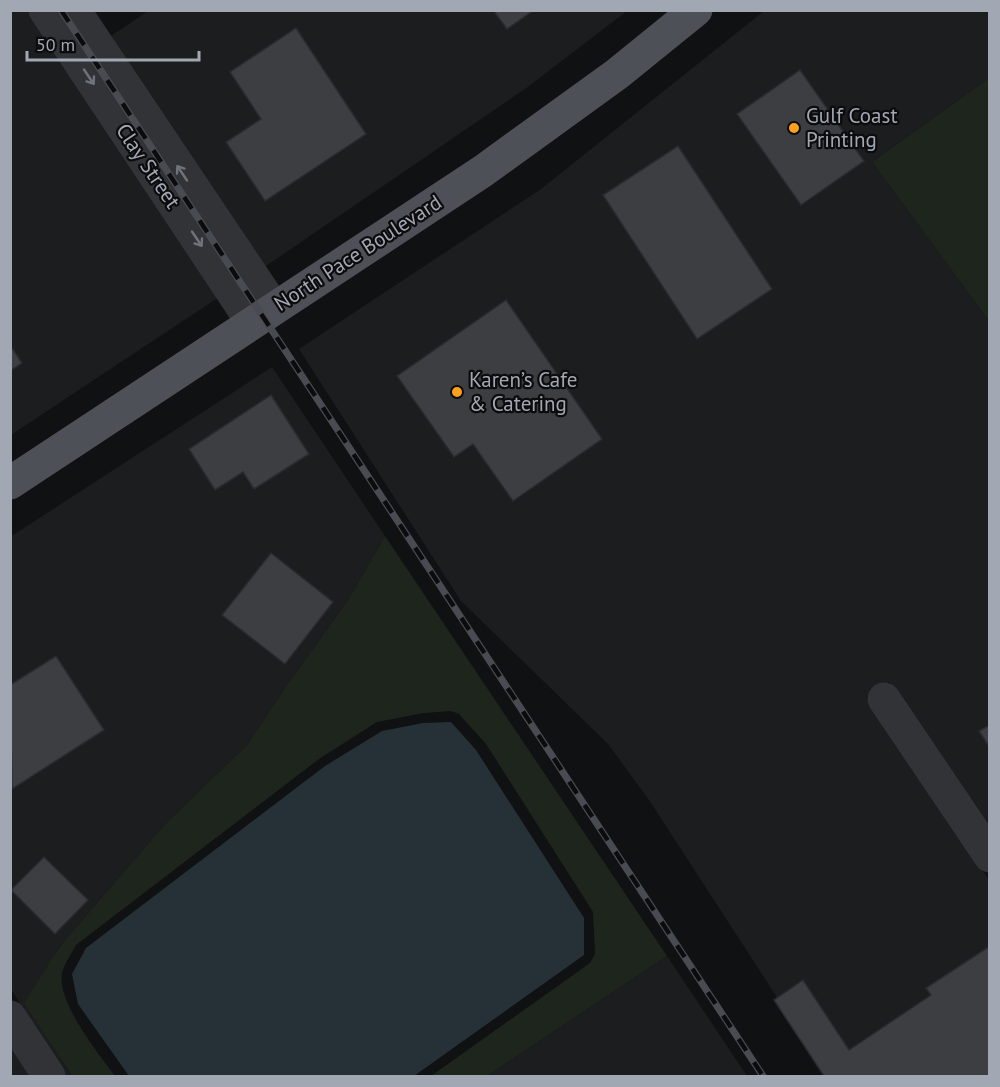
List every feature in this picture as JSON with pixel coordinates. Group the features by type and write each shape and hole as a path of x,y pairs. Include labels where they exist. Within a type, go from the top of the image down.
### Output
{"main road":[{"name":"North Pace Boulevard","path":"10,483 483,171 617,74 692,12"}],"street":[{"name":"Clay Street","path":"45,10 263,315"},
{"name":"Clay Street","path":"74,10 263,315"},
{"path":"884,699 990,856"},
{"path":"10,1017 50,1077"}],"shaded area":[{"path":"29,10 219,297 11,435 10,11"},
{"path":"148,11 627,11 525,89 263,268 108,38"},
{"path":"764,11 989,11 989,78 872,162 989,321 989,832 889,682 866,697 989,880 989,1076 828,1076 649,800 608,744 461,601 299,349 541,189"},
{"path":"989,78 989,321 872,162"},
{"path":"272,367 385,536 348,600 247,745 165,824 60,946 25,1003 72,1076 65,1076 11,989 10,537"},
{"path":"385,536 667,956 487,1076 431,1076 590,963 595,954 593,912 486,744 459,714 451,711 424,713 377,722 319,759 76,945 63,970 62,982 65,995 79,1025 115,1076 72,1076 24,1003 60,946 165,824 247,745 348,600"},
{"path":"451,722 476,750 584,918 584,955 414,1076 129,1076 78,1004 72,974 86,948 325,766 382,731 423,723"},
{"path":"667,956 747,1076 487,1076"},
{"path":"11,1041 33,1076 11,1076"}],"building":[{"path":"493,10 534,10 507,29"},
{"path":"296,28 366,134 265,201 226,142 261,119 230,72"},
{"path":"800,70 864,161 801,205 737,114"},
{"path":"678,146 772,289 697,339 603,195"},
{"path":"506,300 602,439 513,501 473,444 454,457 397,376"},
{"path":"10,345 22,363 10,371"},
{"path":"271,395 309,454 254,489 243,472 215,490 189,449"},
{"path":"271,553 333,602 285,664 222,615"},
{"path":"56,656 104,730 12,789 10,685"},
{"path":"990,725 990,748 979,731"},
{"path":"44,857 88,900 55,934 11,890"},
{"path":"990,946 990,1076 824,1076 774,1000 803,980 849,1050 931,995 926,988"}],"railway":[{"path":"61,10 763,1076"}],"place":[{"name":"Gulf Coast Printing","path":"794,128"},
{"name":"Karen’s Cafe & Catering","path":"457,392"}]}
